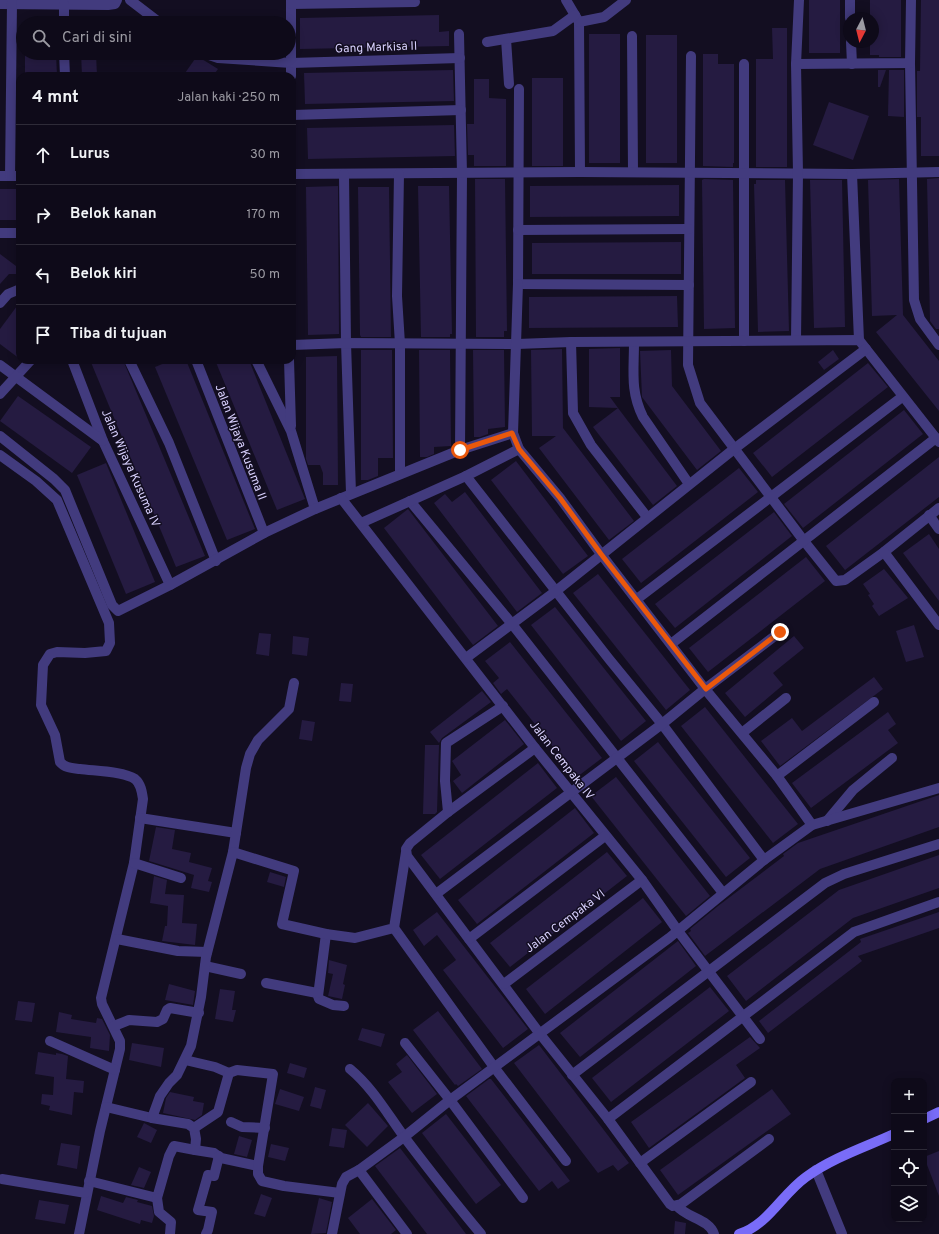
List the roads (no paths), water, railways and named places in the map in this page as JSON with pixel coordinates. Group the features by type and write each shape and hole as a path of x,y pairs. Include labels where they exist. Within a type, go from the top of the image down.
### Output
{"street":[{"path":"130,0 151,16"},
{"path":"566,0 577,18 580,172"},
{"path":"487,42 553,31 577,18 604,17 626,0"},
{"path":"796,340 798,173 796,64 799,0"},
{"path":"850,0 850,12"},
{"path":"911,0 911,173 914,300 920,319 939,345"},
{"path":"0,4 116,2"},
{"path":"291,16 291,2 415,2"},
{"path":"10,176 12,3"},
{"path":"64,4 64,16"},
{"path":"459,34 462,174 460,450"},
{"path":"632,36 633,172"},
{"path":"506,39 509,84"},
{"path":"851,48 852,64"},
{"path":"691,56 688,365 700,403 834,579 839,581 845,580 884,552 939,508"},
{"name":"Gang Markisa II","path":"247,60 291,63 460,58"},
{"path":"64,60 65,72"},
{"path":"291,63 291,72"},
{"path":"796,64 910,63"},
{"path":"744,64 744,341"},
{"path":"519,89 517,344 512,433 519,449 560,498 601,554 706,689 777,776 812,825"},
{"path":"296,114 461,110"},
{"path":"296,174 690,172 744,174 852,174 939,172"},
{"path":"344,174 346,343 351,493"},
{"path":"399,174 396,296 400,344 400,474"},
{"path":"671,644 937,440 859,340 852,174"},
{"path":"518,230 690,229"},
{"path":"0,233 16,233"},
{"path":"518,284 689,285"},
{"path":"0,303 8,294 16,291"},
{"path":"296,345 346,343 517,344 571,342 859,340"},
{"path":"571,342 573,413 591,445 647,517"},
{"path":"634,342 633,393 637,405 643,417 689,484"},
{"path":"466,658 556,591 689,484 866,349"},
{"path":"0,394 27,364"},
{"name":"Jalan Wijaya Kusuma IV","path":"74,364 103,441 170,586"},
{"path":"131,364 169,442 216,561"},
{"name":"Jalan Wijaya Kusuma II","path":"198,364 264,533"},
{"path":"258,364 291,431 315,509"},
{"path":"289,364 291,431"},
{"path":"0,365 14,377 103,441"},
{"path":"637,599 902,397"},
{"path":"0,436 54,479 65,490 112,605 116,610 126,608 170,586 264,533 315,509 351,493 460,450 512,433"},
{"path":"361,523 466,476 519,449"},
{"path":"0,455 36,481 57,500 109,623 110,643 106,651 86,653 57,652 50,654 43,665 41,705 55,735 60,762 67,767 113,773 135,779 142,790 134,863 102,998 102,1004 114,1026 121,1044 86,1193 79,1234"},
{"path":"466,476 662,724 764,860"},
{"name":"Jalan Cempaka IV","path":"341,498 535,748 642,880 678,931 760,1039"},
{"path":"410,501 512,624 723,893"},
{"path":"929,515 939,529"},
{"path":"884,552 939,624"},
{"path":"436,894 662,724 780,632"},
{"path":"152,1118 160,1096 177,1075 191,1046 198,1013 207,952 233,852 246,768 250,754 262,736 290,709 294,683"},
{"path":"742,733 786,698"},
{"path":"777,776 874,702"},
{"path":"448,812 445,781 446,743 503,706"},
{"path":"535,748 410,842 406,852 394,928 494,1067 566,1161"},
{"path":"827,820 853,790 892,758"},
{"path":"332,1234 340,1193 346,1177 359,1170 404,1137 450,1100 678,931 764,860 812,825 939,788"},
{"path":"140,818 236,833"},
{"path":"469,939 605,836"},
{"path":"572,1075 829,880 939,844"},
{"path":"233,852 294,871 282,924 326,934 355,938 394,928"},
{"path":"406,852 540,1034 608,1119 670,1204 677,1206 691,1217 706,1223 714,1234"},
{"path":"134,863 181,878"},
{"name":"Jalan Cempaka VI","path":"504,984 642,880"},
{"path":"608,1119 854,932 939,902"},
{"path":"326,934 317,993 318,999 333,1005 344,1006"},
{"path":"117,939 165,949 207,952"},
{"path":"205,966 241,974"},
{"path":"266,983 317,993"},
{"path":"114,1026 129,1020 157,1022 163,1019 167,1010 170,1008 198,1013"},
{"path":"50,1041 115,1070"},
{"path":"405,1043 450,1100 523,1198"},
{"path":"185,1060 215,1067 229,1073 237,1070 273,1074 258,1174 262,1181 284,1186 340,1193"},
{"path":"350,1069 357,1075 391,1117 404,1137 481,1234"},
{"path":"194,1128 218,1112 229,1073"},
{"path":"640,1163 751,1082"},
{"path":"106,1107 152,1118 188,1124 194,1128 196,1139 195,1150"},
{"path":"927,1118 939,1112"},
{"path":"231,1122 242,1127 265,1128"},
{"path":"739,1234 760,1223 795,1185 816,1170 891,1135"},
{"path":"677,1206 769,1139"},
{"path":"170,1234 170,1222 159,1212 157,1198 169,1156 174,1146 214,1153 222,1158 258,1166"},
{"path":"206,1234 212,1212 198,1210 208,1175 214,1176 219,1156"},
{"path":"359,1170 407,1234"},
{"path":"816,1170 842,1234"},
{"path":"2,1178 86,1193"},
{"path":"89,1181 157,1198"}]}
